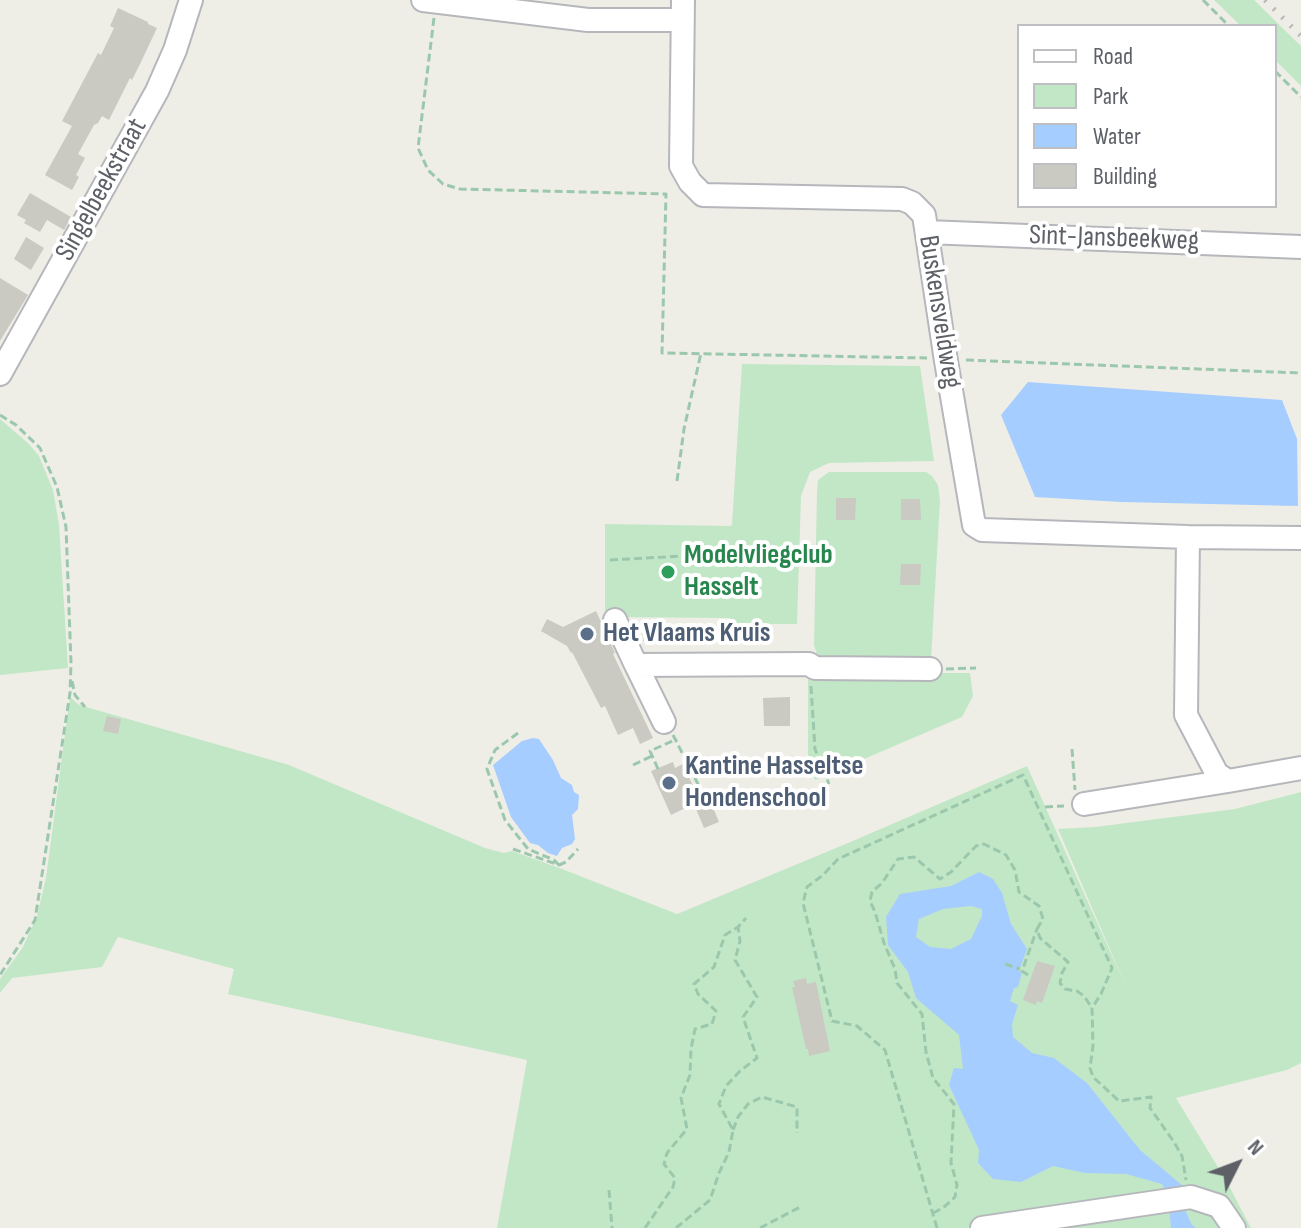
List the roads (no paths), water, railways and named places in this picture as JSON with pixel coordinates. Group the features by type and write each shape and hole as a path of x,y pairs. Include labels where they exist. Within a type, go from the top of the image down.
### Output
{"street":[{"name":"Singelbeekstraat","path":"0,374 157,91 175,50 191,0"},
{"path":"431,1 588,20 683,10"},
{"name":"Buskensveldweg","path":"683,10 681,166 690,182 703,195 902,199 912,203 924,215 974,525 982,530 1301,538"},
{"name":"Sint-Jansbeekweg","path":"927,232 1301,247"},
{"path":"1188,537 1186,715 1217,774 1228,781"},
{"path":"615,620 670,731"},
{"path":"636,665 930,669"},
{"path":"1080,798 1228,781 1301,768"},
{"path":"982,1228 1189,1198 1219,1206 1234,1228"}],"water":[{"path":"1028,382 1282,400 1297,439 1298,506 1035,497 1001,415"},
{"path":"539,739 561,778 572,785 579,795 578,809 572,815 575,839 557,856 530,843 511,817 493,765 522,741"},
{"path":"979,872 993,879 1002,893 1011,924 1027,949 1019,971 1022,973 1018,987 1014,988 1010,1001 1018,1005 1012,1024 1013,1037 1032,1053 1054,1058 1087,1083 1140,1150 1183,1186 1186,1212 1196,1228 1171,1228 1168,1196 1162,1184 1126,1174 1085,1173 1053,1166 1021,1182 993,1179 978,1163 979,1150 949,1085 954,1068 963,1069 959,1035 916,998 908,972 888,945 886,917 900,894 951,886","holes":["971,906 982,909 982,916 971,939 951,949 930,947 916,937 919,919 943,909"]}],"railway":[{"path":"1265,0 1301,36"}],"place":[{"name":"Modelvliegclub Hasselt","path":"668,572"},
{"name":"Het Vlaams Kruis","path":"587,634"},
{"name":"Kantine Hasseltse Hondenschool","path":"669,783"}]}
